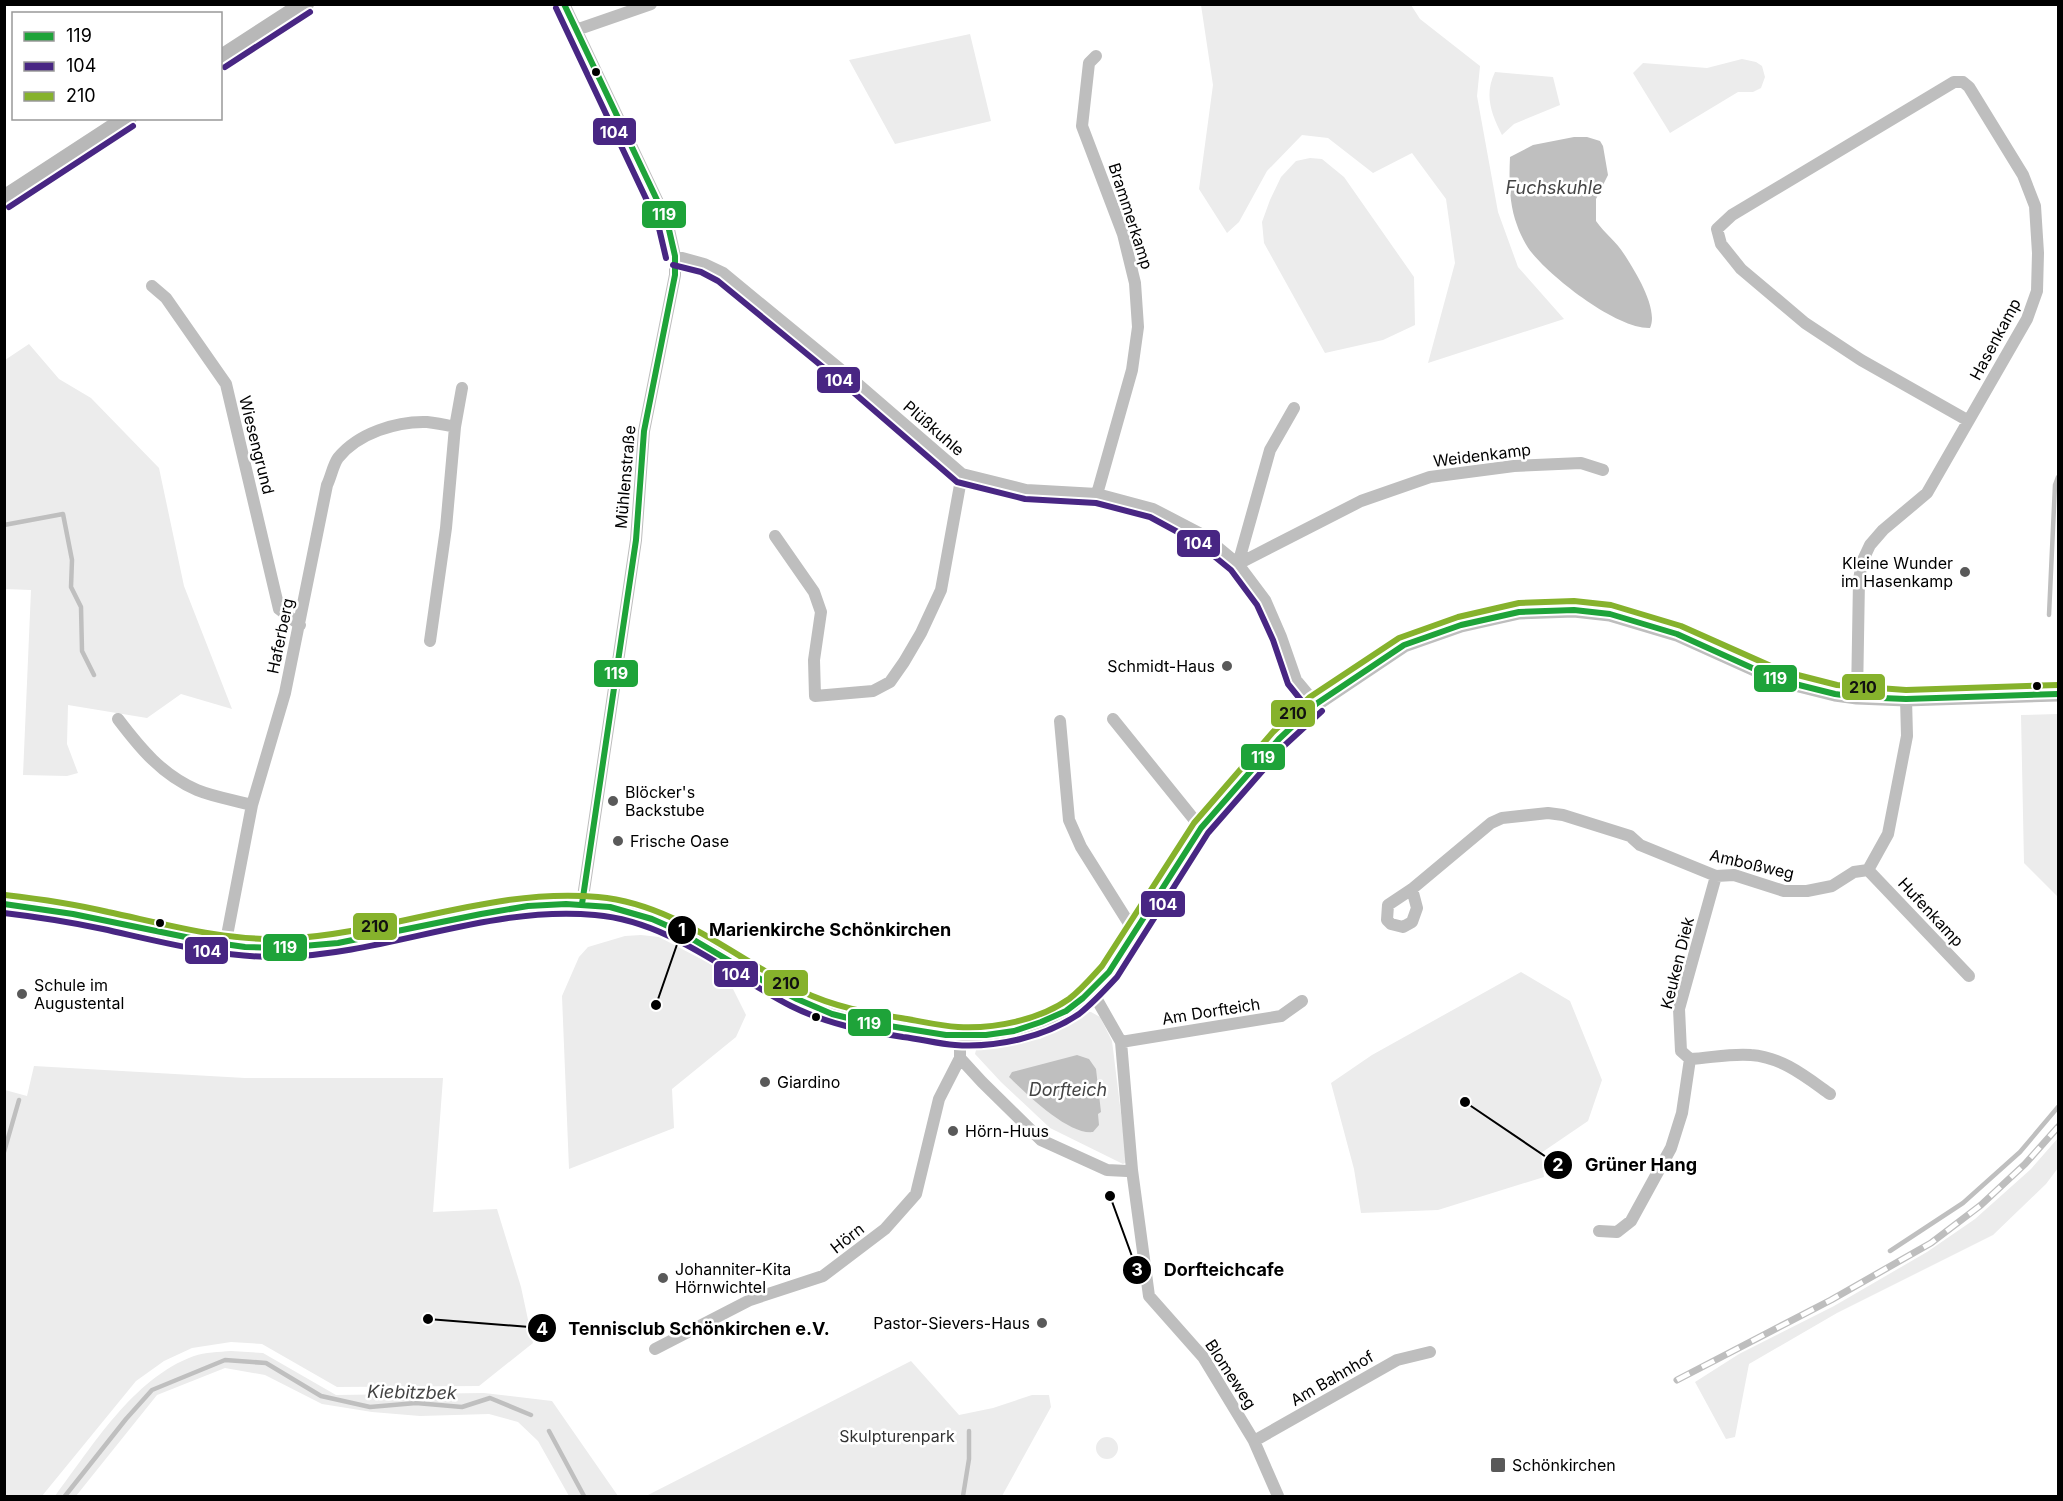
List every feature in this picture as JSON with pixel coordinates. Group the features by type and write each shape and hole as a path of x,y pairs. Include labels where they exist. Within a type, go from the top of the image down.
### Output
{"main road":[{"path":"222,58 305,4"},
{"path":"4,199 125,120"}],"street":[{"name":"Mühlenstraße","path":"564,4 667,221 675,256 675,275 644,431 636,540 582,904"},
{"path":"576,30 651,4"},
{"name":"Brammerkamp","path":"1096,56 1089,63 1082,126 1123,234 1135,283 1138,327 1132,370 1097,494"},
{"name":"Hasenkamp","path":"1857,697 1859,580 1862,562 1869,545 1883,530 1927,493 2027,319 2037,291 2038,253 2035,206 2023,175 1969,87 1963,82 1954,82 1732,215 1717,229 1721,244 1741,269 1804,323 1854,356 1967,420"},
{"name":"Plüßkuhle","path":"675,256 704,264 723,273 852,379 962,474 1026,490 1097,494 1153,509 1203,535 1238,564 1265,600 1296,680 1316,704"},
{"name":"Wiesengrund","path":"152,286 166,298 226,384 279,609 300,625"},
{"path":"430,641 446,528 455,427 462,388"},
{"path":"1238,564 1270,450 1294,408"},
{"name":"Haferberg","path":"225,946 252,805 285,693 327,484 338,459 359,440 380,430 406,423 428,422 455,427"},
{"name":"Weidenkamp","path":"1238,564 1361,501 1430,477 1514,466 1581,463 1603,471"},
{"path":"775,536 814,592 820,612 814,660 815,696 873,691 890,682 904,662 921,633 941,590 962,474"},
{"path":"4,904 49,909 173,937 225,946 282,948 342,942 484,912 546,904 582,904 623,909 655,920 700,942 790,994 823,1010 861,1022 960,1036 990,1035 1020,1029 1068,1011 1092,991 1109,972 1202,828 1279,739 1316,704 1404,645 1461,625 1519,612 1574,609 1610,614 1677,634 1779,680 1857,697 1906,699 2058,694"},
{"path":"1868,870 1888,834 1907,736 1906,699"},
{"path":"118,719 140,748 161,769 198,790 252,805"},
{"path":"1113,719 1202,828"},
{"path":"1060,721 1069,820 1081,847 1135,933"},
{"name":"Amboßweg","path":"1412,889 1491,823 1502,818 1548,813 1563,815 1629,836 1640,845 1716,876 1734,874 1784,891 1807,891 1832,886 1854,872 1868,870"},
{"name":"Hufenkamp","path":"1868,870 1969,976"},
{"name":"Keuken Diek","path":"1599,1231 1617,1232 1631,1221 1671,1149 1682,1113 1690,1059 1681,1051 1679,1009 1716,876"},
{"path":"960,1036 960,1058 981,1082 1041,1140 1107,1170 1130,1170 1121,1042 1092,991"},
{"name":"Am Dorfteich","path":"1121,1042 1281,1016 1302,1000"},
{"path":"1690,1059 1752,1055 1774,1059 1790,1066 1830,1094"},
{"name":"Hörn","path":"655,1349 750,1300 823,1276 885,1229 916,1194 939,1099 960,1058"},
{"name":"Blomeweg","path":"1130,1170 1149,1296 1203,1357 1254,1441 1278,1497"},
{"name":"Am Bahnhof","path":"1254,1441 1397,1360 1430,1352"}],"green space":[{"path":"1201,5 1411,5 1420,19 1480,66 1477,96 1498,212 1518,267 1564,319 1428,363 1455,263 1446,199 1412,153 1373,173 1328,138 1302,135 1267,171 1239,222 1227,233 1199,189 1213,85"},
{"path":"970,34 991,121 895,144 849,60"},
{"path":"1742,59 1762,66 1765,77 1761,88 1753,92 1738,92 1670,133 1633,73 1643,63 1707,68"},
{"path":"1495,72 1553,77 1560,105 1514,124 1502,135 1489,96"},
{"path":"1310,158 1322,159 1344,177 1414,277 1415,325 1383,340 1325,353 1264,243 1262,222 1281,177 1296,161"},
{"path":"29,344 59,379 91,398 159,468 184,586 232,709 181,694 147,718 68,705 67,744 78,773 67,776 23,775 31,590 5,589 5,360"},
{"path":"2058,714 2058,897 2024,863 2021,715"},
{"path":"625,936 659,937 724,971 746,1015 736,1037 672,1089 674,1128 569,1169 562,996 579,957 588,947"},
{"path":"1521,972 1570,1001 1602,1080 1588,1121 1541,1153 1544,1177 1438,1210 1361,1213 1354,1169 1331,1083 1372,1055"},
{"path":"1091,1012 1100,1017 1112,1041 1127,1162 1123,1164 1050,1128 975,1054 976,1050 1000,1048 1035,1037 1040,1039 1078,1020 1078,1015"},
{"path":"34,1066 245,1078 443,1078 433,1212 497,1209 521,1287 533,1343 479,1386 337,1387 262,1344 231,1342 192,1348 164,1361 136,1381 42,1496 5,1496 5,1090 27,1096"},
{"path":"2058,1138 2058,1168 2046,1184 1993,1235 1837,1313 1749,1364 1735,1437 1726,1439 1695,1382 1739,1354 1834,1306 1927,1252 1975,1219 2031,1169"},
{"path":"231,1351 263,1353 336,1395 484,1393 552,1401 618,1496 569,1496 538,1441 518,1422 489,1414 420,1416 372,1412 322,1404 265,1375 225,1368 157,1395 76,1496 55,1496 99,1436 133,1397 152,1380 172,1366 194,1356"},
{"name":"Skulpturenpark","path":"911,1361 959,1415 993,1408 1032,1395 1049,1395 1051,1407 1002,1496 646,1496"},
{"path":"1107,1437 1115,1440 1118,1448 1115,1456 1107,1459 1099,1456 1096,1448 1099,1440"}],"water":[{"name":"Fuchskuhle","path":"1574,137 1587,137 1600,141 1603,146 1608,175 1596,199 1596,221 1621,250 1639,280 1649,301 1652,320 1650,328 1621,320 1586,301 1542,264 1525,243 1518,228 1511,200 1510,157 1533,145"},
{"name":"Dorfteich","path":"1077,1055 1089,1059 1096,1069 1101,1112 1098,1114 1099,1125 1093,1132 1072,1127 1060,1120 1009,1077 1012,1072"}],"waterway":[{"path":"2049,615 2055,485 2058,477"},
{"path":"4,525 63,514 72,560 71,587 81,607 82,651 94,675"},
{"name":"Kiebitzbek","path":"4,1152 19,1100"},
{"path":"1890,1251 1963,1203 2020,1152 2058,1107"},
{"name":"Kiebitzbek","path":"65,1496 152,1390 225,1360 266,1363 321,1396 370,1407 416,1403 462,1407 490,1398 531,1415"},
{"name":"Kiebitzbek","path":"549,1431 584,1496"},
{"path":"963,1496 969,1459 969,1431"}],"railway":[{"path":"1677,1380 1831,1300 1931,1243 1981,1205 2025,1164 2058,1127"}],"transit line":[{"name":"119","path":"564,4 667,221 675,256 675,275 644,431 636,540 582,904"},
{"name":"104","path":"556,8 658,224 666,258"},
{"name":"104","path":"225,67 310,12"},
{"name":"104","path":"9,207 133,126"},
{"name":"104","path":"673,265 701,272 718,281 846,386 957,482 1025,499 1096,503 1150,517 1198,543 1231,570 1257,605 1273,640 1288,684 1309,710"},
{"name":"210","path":"5,895 44,900 217,934 262,939 284,939 363,929 519,899 558,896 598,897 626,902 679,921 776,978 827,1002 866,1012 939,1025 958,1027 1001,1025 1044,1013 1069,999 1082,988 1102,966 1194,823 1273,732 1310,697 1399,638 1458,617 1519,603 1574,601 1611,605 1681,626 1782,671 1837,685 1906,690 2058,685"},
{"name":"119","path":"4,904 73,914 210,942 245,947 280,948 338,943 528,906 566,904 610,907 652,919 677,930 772,986 832,1014 864,1022 946,1035 986,1035 1014,1031 1041,1022 1066,1011 1083,998 1109,972 1201,828 1279,739 1316,704 1404,645 1461,625 1519,612 1574,610 1610,614 1677,634 1779,680 1835,694 1906,699 2058,694"},
{"name":"104","path":"4,913 78,924 214,952 259,957 322,954 361,948 516,917 555,914 595,915 622,919 673,938 791,1006 832,1022 874,1032 949,1044 1003,1043 1036,1035 1066,1022 1079,1014 1103,992 1117,977 1208,833 1285,745 1322,711"}],"place":[{"name":"Kleine Wunder im Hasenkamp","path":"1965,572"},
{"name":"Schmidt-Haus","path":"1227,666"},
{"name":"Blöcker's Backstube","path":"613,801"},
{"name":"Frische Oase","path":"618,841"},
{"name":"Schule im Augustental","path":"22,994"},
{"name":"Marienkirche Schönkirchen","path":"656,1005"},
{"name":"Giardino","path":"765,1082"},
{"name":"Grüner Hang","path":"1465,1102"},
{"name":"Hörn-Huus","path":"953,1131"},
{"name":"Dorfteichcafe","path":"1110,1196"},
{"name":"Johanniter-Kita Hörnwichtel","path":"663,1278"},
{"name":"Tennisclub Schönkirchen e.V.","path":"428,1319"},
{"name":"Pastor-Sievers-Haus","path":"1042,1323"},
{"name":"Schönkirchen","path":"1498,1465"}]}
